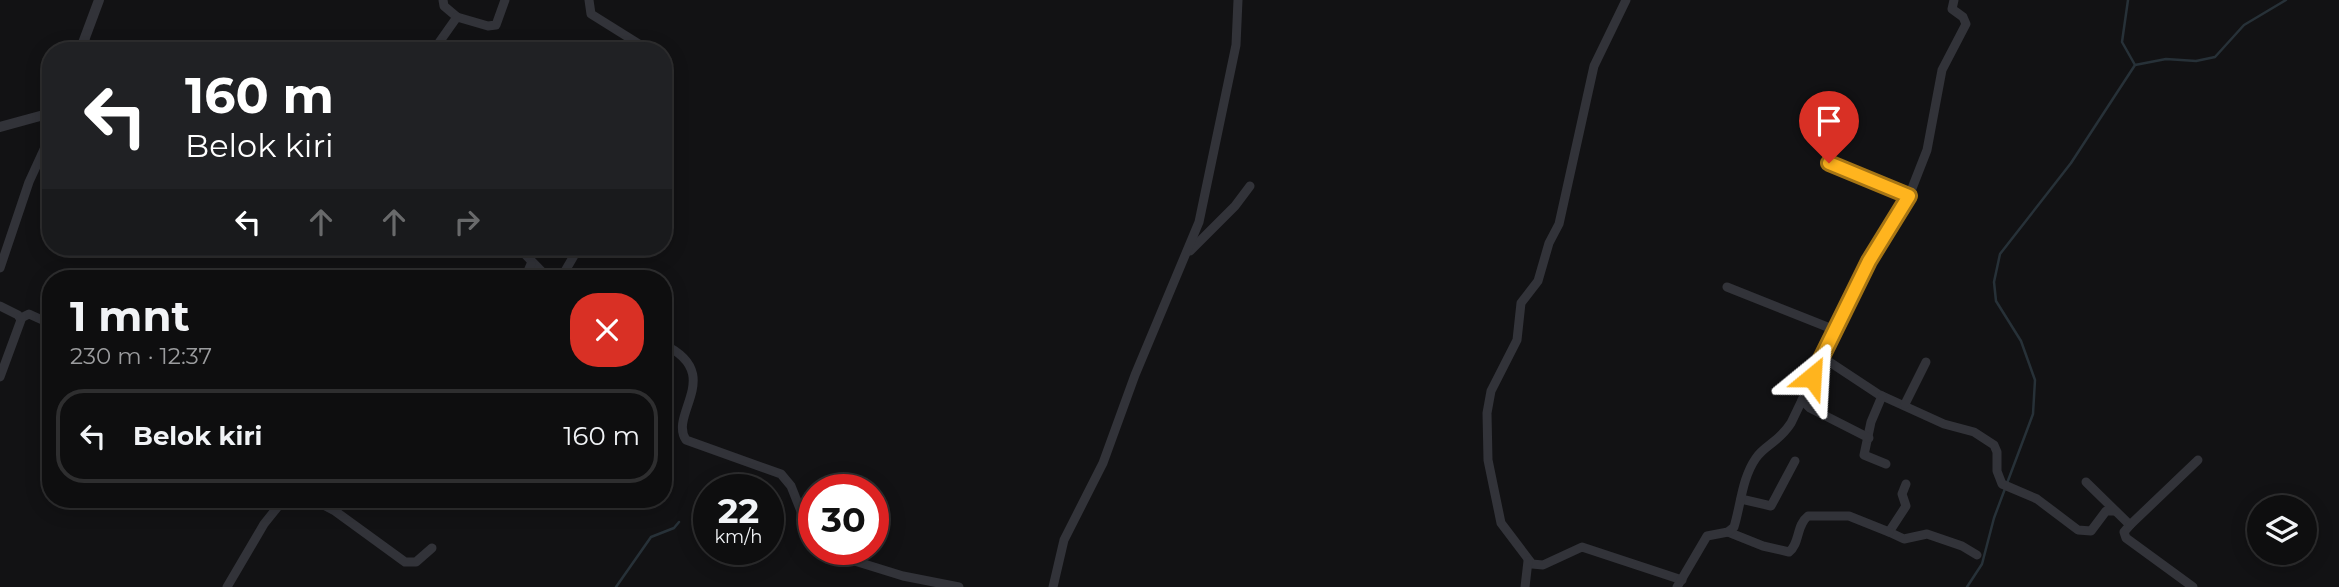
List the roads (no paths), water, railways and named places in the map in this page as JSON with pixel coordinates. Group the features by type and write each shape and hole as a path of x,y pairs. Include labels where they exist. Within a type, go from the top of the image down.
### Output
{"street":[{"path":"83,42 99,0"},
{"path":"443,0 444,6 457,17 494,26 505,0"},
{"path":"589,0 591,14 636,42"},
{"path":"1053,587 1064,540 1103,463 1135,376 1189,252 1216,152 1236,46 1238,0"},
{"path":"1626,0 1594,66 1562,217 1549,243 1538,281 1521,303 1517,340 1488,402 1488,460 1501,523 1528,561 1543,565 1577,548 1590,548 1680,583 1707,536 1728,532 1734,527 1756,457 1780,440 1869,261 1909,196 1927,150 1942,70 1966,24 1963,17 1952,9 1954,0"},
{"path":"439,42 457,17"},
{"path":"0,127 42,116"},
{"path":"0,268 29,182 42,154"},
{"path":"1829,163 1909,196"},
{"path":"1189,252 1217,226 1250,186"},
{"path":"525,256 538,270"},
{"path":"528,270 531,264"},
{"path":"1727,286 1835,330"},
{"path":"0,306 21,318"},
{"path":"0,377 21,318 29,314 42,320"},
{"path":"672,350 684,358 692,372 693,388 683,430 686,440 781,474 791,486 798,504"},
{"path":"1822,357 1882,396 1905,404 1944,424 1984,438 1997,452 1998,475 2002,484 2037,499 2078,530 2091,531 2106,510 2114,510"},
{"path":"1905,404 1926,362"},
{"path":"1882,396 1871,422 1864,456 1886,464"},
{"path":"1802,400 1810,408 1868,438"},
{"path":"2193,587 2126,538 2124,532 2198,460"},
{"path":"1741,499 1771,506 1795,461"},
{"path":"2086,482 2130,525"},
{"path":"1889,532 1906,506 1902,494 1906,484"},
{"path":"227,587 264,524 277,508"},
{"path":"329,508 405,562 416,562 432,548"},
{"path":"1728,532 1763,546 1789,552 1794,548 1801,524 1808,516 1849,516 1903,540 1927,534 1940,537 1977,555"},
{"path":"1525,587 1528,561"},
{"path":"867,565 903,576 959,587"}],"waterway":[{"path":"2128,0 2122,42 2135,65"},
{"path":"1967,587 1982,564 1994,518 2033,414 2035,380 2021,341 1996,301 1994,282 2000,254 2071,163 2135,65 2166,59 2196,61 2215,57 2244,25 2286,0"},
{"path":"616,587 651,537 674,528 679,522"}]}
